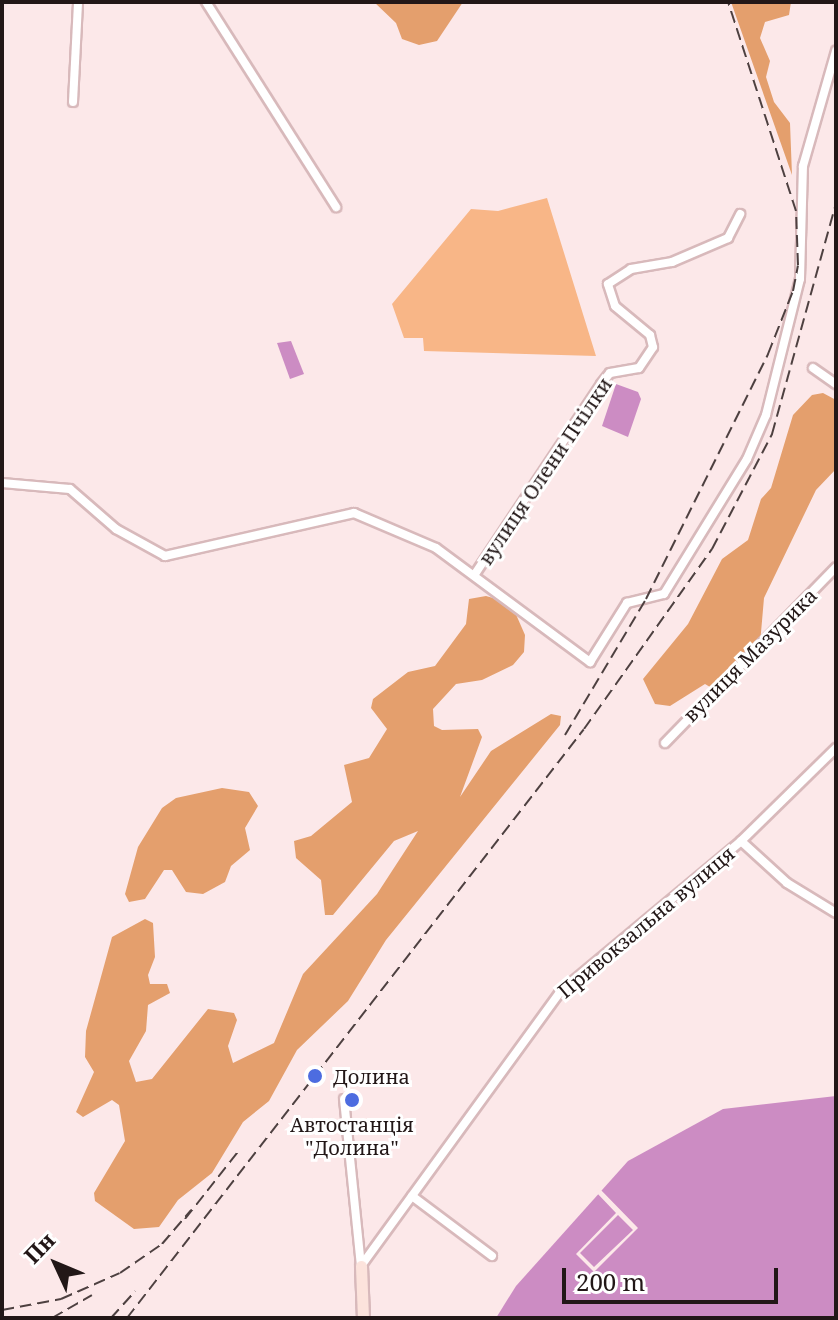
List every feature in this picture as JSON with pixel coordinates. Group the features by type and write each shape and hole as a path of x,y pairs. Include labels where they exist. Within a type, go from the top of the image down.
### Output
{"street":[{"path":"73,102 78,2"},
{"path":"206,2 336,207"},
{"path":"2,483 70,489 116,529 165,556 354,513 436,548 590,662 627,603 664,594 747,459 780,371 800,279 803,166 836,51"},
{"name":"вулиця Олени Пчілки","path":"475,574 601,384 610,373 639,368 653,347 650,335 615,306 608,284 631,269 672,262 728,238 740,214"},
{"path":"813,368 836,384"},
{"name":"вулиця Мазурика","path":"665,743 836,567"},
{"name":"Привокзальна вулиця","path":"361,1266 560,992 741,841 836,748"},
{"path":"741,841 787,883 836,913"},
{"path":"344,1099 361,1266 363,1318"},
{"path":"412,1196 492,1256"}],"shaded area":[{"path":"374,2 463,2 437,41 419,45 402,39 396,23"},
{"path":"731,2 791,2 789,15 765,22 760,38 770,61 766,77 774,102 790,123 792,175"},
{"path":"547,198 596,356 424,351 423,338 404,338 392,304 471,209 498,211"},
{"path":"291,341 304,374 290,379 277,343"},
{"path":"616,384 638,392 641,399 628,437 602,426"},
{"path":"823,393 836,400 836,469 816,490 764,598 760,644 715,690 705,684 670,706 655,704 643,679 688,624 722,559 748,540 761,499 771,488 793,415 812,395"},
{"path":"486,596 511,603 525,635 524,652 513,665 482,680 456,684 433,709 434,726 442,730 478,729 482,737 460,797 491,751 551,714 561,716 560,725 386,940 348,1001 297,1050 269,1101 243,1122 212,1173 178,1200 159,1227 134,1229 95,1201 94,1193 125,1141 119,1105 112,1100 83,1117 76,1112 94,1072 85,1057 86,1031 112,937 145,919 153,923 155,957 148,975 150,984 167,984 170,993 148,1005 146,1031 129,1061 136,1082 152,1079 208,1009 234,1013 237,1020 228,1046 233,1063 274,1043 303,974 377,894 418,831 394,841 333,915 325,915 321,880 296,858 294,841 311,836 352,802 344,765 369,758 387,729 371,708 373,699 408,672 435,666 466,624 469,599"},
{"path":"222,788 249,792 258,806 245,828 250,850 231,866 225,882 203,894 186,892 172,870 164,870 145,899 129,902 125,894 138,847 162,808 176,798"},
{"path":"836,1096 836,1318 496,1318 516,1286 628,1161 723,1109"}],"pier":[{"path":"599,1188 638,1228 594,1272 576,1254 616,1213 596,1192","holes":["618,1215 633,1230 594,1267 580,1253"]}],"railway":[{"path":"565,735 646,599 768,354 793,291 798,265 796,211 728,2"},
{"path":"127,1318 584,729 712,549 772,434 836,204"},
{"path":"185,1219 240,1149"},
{"path":"2,1310 61,1299 120,1273 162,1244 191,1210"},
{"path":"111,1318 135,1291"},
{"path":"52,1318 92,1295"}],"place":[{"name":"Долина","path":"315,1076"},
{"name":"Автостанція \"Долина\"","path":"352,1100"}]}
